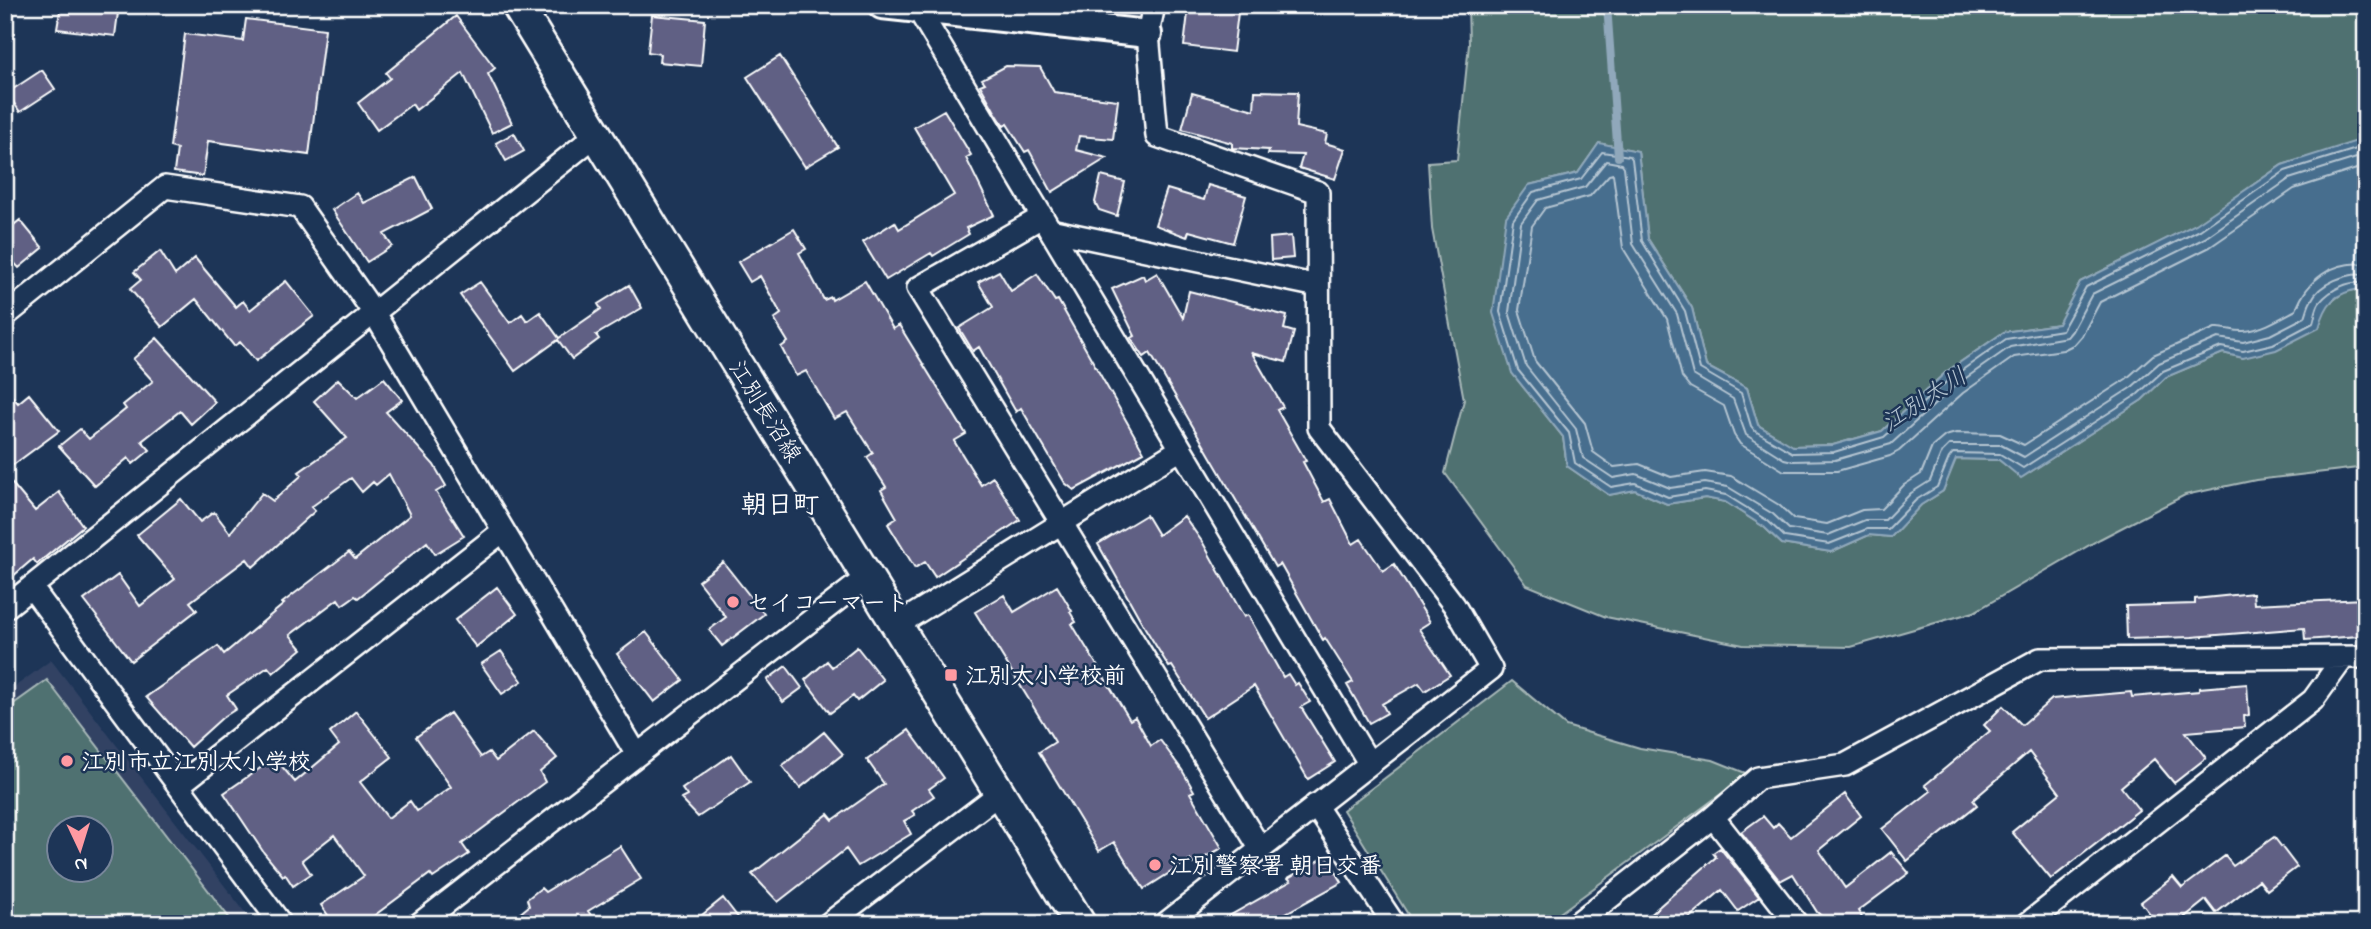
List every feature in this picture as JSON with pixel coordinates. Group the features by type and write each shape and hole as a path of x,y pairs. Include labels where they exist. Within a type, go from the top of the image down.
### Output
{"main road":[{"name":"江別長沼線","path":"517,5 1080,924"}],"street":[{"path":"882,5 1148,34"},
{"path":"1154,5 1148,34 1157,136 1318,192 1319,428 1454,605 1491,669 1165,924"},
{"path":"918,9 1369,763"},
{"path":"5,608 596,135"},
{"path":"5,316 165,187 299,207 374,313 637,755"},
{"path":"1261,848 918,288 1046,224 1318,286"},
{"path":"897,625 1181,449"},
{"path":"178,785 503,531"},
{"path":"419,924 867,577"},
{"path":"32,587 281,924"},
{"path":"2027,924 2312,700 2344,657"},
{"path":"1576,924 1713,817 1758,778 1845,765 2040,659 2366,657"},
{"path":"828,924 1000,793"},
{"path":"1315,805 1394,924"},
{"path":"1713,817 1797,924"}],"shaded area":[{"name":"江別市立江別太小学校","path":"51,660 254,924 5,924 5,694"}],"green space":[{"path":"1468,5 2366,5 2366,140 2282,165 2197,224 2080,282 2059,324 2004,332 1946,372 1882,431 1833,445 1792,446 1758,425 1747,388 1706,366 1692,308 1648,239 1638,151 1599,143 1578,173 1529,185 1512,373 1563,437 1567,466 1609,495 1635,490 1667,504 1705,498 1725,502 1764,527 1782,544 1831,552 1869,535 1891,537 1921,505 1943,491 1955,459 1999,460 2022,477 2142,400 2166,377 2223,353 2243,358 2325,307 2344,292 2360,289 2366,294 2366,467 2256,480 2185,495 2100,539 1974,612 1851,647 1743,645 1606,617 1527,585 1445,473 1464,400 1432,229 1428,162 1457,160 1469,44"},
{"name":"江別市立江別太小学校","path":"47,680 234,924 5,924 5,710"},
{"path":"1512,681 1566,726 1640,748 1713,760 1748,774 1545,924 1414,924 1343,810"}],"water":[{"name":"江別太川","path":"2366,140 2366,294 2360,289 2337,297 2328,306 2319,328 2276,350 2243,358 2223,353 2166,377 2142,400 2021,478 1999,460 1956,459 1943,491 1921,505 1891,537 1869,535 1831,552 1782,544 1764,527 1725,502 1705,498 1667,504 1635,490 1609,495 1567,466 1563,437 1512,373 1493,313 1506,217 1529,185 1578,173 1599,143 1638,151 1648,239 1692,308 1706,366 1747,388 1758,425 1793,446 1833,445 1882,431 1946,372 2004,332 2058,324 2080,282 2196,224 2282,165"}],"building":[{"path":"61,5 119,5 115,36 57,29"},
{"path":"1189,5 1239,5 1233,52 1184,46"},
{"path":"652,15 705,20 701,66 659,62 660,54 648,52"},
{"path":"456,16 495,68 488,74 512,123 492,133 463,73 416,110 412,104 377,130 358,103 390,78 386,73"},
{"path":"246,19 325,29 309,155 208,141 203,176 174,172 177,149 170,147 185,34 243,41"},
{"path":"780,56 838,147 805,167 747,77"},
{"path":"1006,66 1040,67 1054,92 1118,100 1113,139 1079,136 1076,150 1107,158 1052,192 1029,150 1025,152 1007,124 1004,126 980,85 985,83 982,79"},
{"path":"42,70 55,89 20,112 7,93"},
{"path":"1255,91 1298,92 1296,127 1327,134 1325,143 1345,149 1335,179 1299,168 1303,155 1268,154 1269,150 1232,148 1232,143 1182,129 1192,93 1254,110"},
{"path":"944,110 971,155 966,158 994,215 966,228 969,234 933,256 931,253 886,280 863,242 895,222 899,229 954,195 914,127"},
{"path":"514,133 524,151 506,161 496,143"},
{"path":"1101,176 1125,182 1117,216 1099,210 1095,202"},
{"path":"416,177 432,209 384,234 392,246 367,262 332,210 357,193 364,203"},
{"path":"1208,185 1246,196 1233,243 1189,231 1187,237 1155,225 1167,189 1204,200"},
{"path":"20,220 43,248 19,268 5,253 5,232"},
{"path":"794,229 806,249 799,253 824,300 831,297 832,300 865,281 893,329 899,325 966,434 954,441 981,485 993,477 1020,520 935,577 925,562 915,568 888,524 897,518 881,490 886,487 867,457 873,453 847,412 834,419 806,371 796,376 781,347 788,342 774,319 781,314 760,276 750,282 738,262"},
{"path":"1291,236 1293,258 1271,260 1270,238"},
{"path":"160,251 175,275 195,258 236,307 243,301 250,310 286,281 314,316 256,361 240,342 234,346 196,299 162,327 130,289 141,280 134,272"},
{"path":"999,271 1011,291 1037,274 1055,301 1058,300 1144,452 1074,490 1065,483 1021,408 1016,412 979,347 973,351 959,328 993,307 978,282"},
{"path":"1157,273 1183,318 1189,291 1287,316 1284,329 1294,332 1286,362 1252,353 1283,407 1277,410 1306,461 1303,462 1324,502 1330,499 1353,544 1361,539 1383,571 1394,564 1430,622 1419,629 1450,675 1425,691 1419,683 1382,704 1387,713 1369,723 1347,685 1353,682 1325,638 1323,640 1280,564 1275,567 1150,353 1144,357 1131,338 1135,336 1112,289 1143,275 1145,280"},
{"path":"480,282 510,323 522,314 527,321 540,312 559,338 601,309 598,304 629,285 642,308 596,335 599,339 572,359 558,340 515,371 460,295"},
{"path":"157,338 215,402 191,424 180,411 142,441 150,450 133,464 128,458 95,486 59,446 80,429 89,439 126,409 123,405 153,381 133,359"},
{"path":"384,378 402,400 386,412 434,465 446,486 436,492 464,536 435,554 427,542 358,598 355,596 342,605 338,599 290,635 302,649 273,673 268,667 227,695 236,709 190,747 146,697 218,646 224,654 284,604 282,603 349,552 355,559 410,515 389,474 376,485 373,482 362,492 351,478 311,507 315,511 253,567 247,559 190,602 197,610 131,661 84,600 118,575 140,606 175,579 137,535 181,499 200,522 214,512 230,533 262,493 273,501 302,475 299,472 347,438 314,401 338,379 357,398"},
{"path":"5,388 18,403 29,394 59,431 5,471"},
{"path":"5,475 35,511 59,492 83,526 37,564 33,559 5,583"},
{"path":"1146,515 1158,535 1184,516 1203,543 1244,617 1248,615 1283,677 1288,674 1295,685 1298,683 1310,702 1301,707 1335,762 1308,779 1254,686 1205,718 1145,628 1098,544"},
{"path":"723,562 764,614 722,646 709,630 726,617 698,581"},
{"path":"1057,586 1072,611 1070,612 1076,622 1072,624 1130,720 1135,717 1151,746 1160,740 1182,770 1194,791 1190,793 1222,848 1193,864 1190,860 1144,889 1114,842 1099,851 1039,752 1055,742 975,612 1004,595 1014,612"},
{"path":"497,587 517,614 476,647 455,620"},
{"path":"2253,593 2254,604 2364,599 2366,625 2358,625 2359,636 2305,640 2304,628 2127,639 2126,606 2195,604 2195,599"},
{"path":"646,632 683,680 654,702 617,654"},
{"path":"857,647 883,680 857,701 853,696 830,713 805,680 827,661 832,667"},
{"path":"501,651 522,681 502,694 481,664"},
{"path":"786,666 802,688 783,702 767,680"},
{"path":"2247,684 2249,715 2244,716 2245,727 2186,732 2206,758 2174,783 2154,759 2121,787 2139,810 2051,879 2012,832 2060,793 2029,752 1973,800 1977,805 1907,861 1882,829 1931,791 1925,785 1990,731 1984,725 2003,706 2022,725 2052,699 2131,692 2132,697"},
{"path":"356,711 392,757 360,782 388,818 410,801 417,811 451,787 416,737 450,713 481,757 489,752 496,761 534,731 557,758 540,772 545,782 462,844 469,854 433,878 430,874 363,924 334,924 321,905 364,876 334,835 302,860 311,874 293,886 264,853 224,793 275,758 295,782 339,745 330,733"},
{"path":"909,730 944,778 929,789 934,796 912,811 915,815 904,821 911,834 858,866 846,849 778,902 752,874 828,814 833,820 884,784 867,760"},
{"path":"824,732 843,754 800,788 782,766"},
{"path":"731,755 750,782 698,817 681,799 687,796 682,789"},
{"path":"1845,794 1861,816 1819,850 1845,888 1891,852 1909,873 1858,911 1866,924 1830,924 1817,912 1793,874 1780,881 1741,832 1763,816 1773,828 1778,823 1791,837"},
{"path":"2274,837 2297,867 2267,890 2259,880 2216,913 2206,900 2176,924 2158,924 2141,902 2173,877 2182,888 2225,856 2233,866"},
{"path":"620,846 641,879 588,911 597,924 507,924 529,906 527,899 541,888 545,892"},
{"path":"1720,848 1759,897 1738,911 1722,890 1682,924 1639,924 1716,857 1713,853"},
{"path":"1327,856 1342,882 1279,917 1283,924 1215,924 1291,881 1288,878"},
{"path":"723,898 743,924 691,924"}],"waterway":[{"path":"1607,5 1618,157"}],"place":[{"name":"セイコーマート","path":"733,602"},
{"name":"江別太小学校前","path":"951,675"},
{"name":"江別市立江別太小学校","path":"67,761"},
{"name":"江別警察署 朝日交番","path":"1155,865"}],"district":[{"name":"朝日町","path":"780,504"}]}
